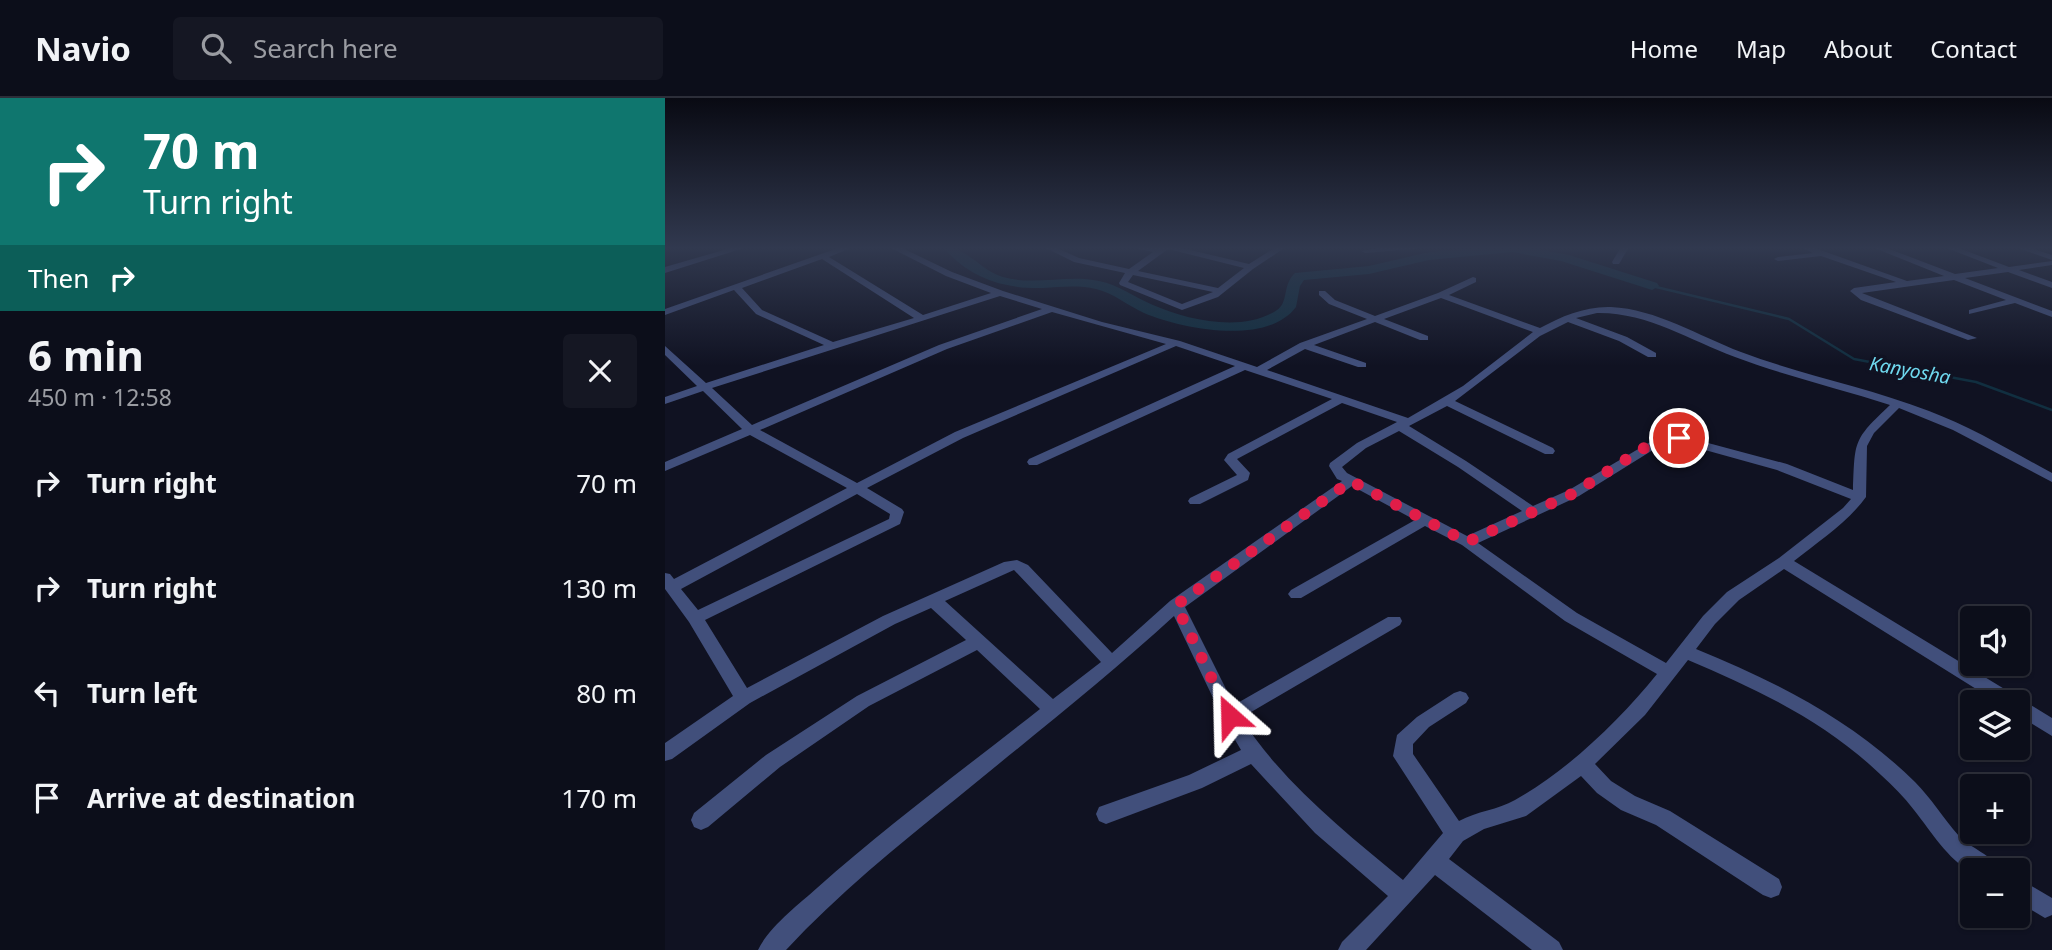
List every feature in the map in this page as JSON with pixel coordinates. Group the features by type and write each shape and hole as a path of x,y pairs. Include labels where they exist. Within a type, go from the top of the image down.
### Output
{"street":[{"path":"665,312 736,287 759,312 829,344"},
{"path":"871,287 923,319"},
{"path":"983,287 1175,343 1343,398 1402,423 1534,513"},
{"path":"1127,287 1182,307 1215,295 1224,287"},
{"path":"1204,287 1220,290"},
{"path":"1258,370 1304,345 1459,287"},
{"path":"1895,287 1854,293 1972,338"},
{"path":"1981,287 2052,314"},
{"path":"665,401 829,344 923,319 1000,293"},
{"path":"1322,293 1332,302 1424,338"},
{"path":"1441,295 1540,331"},
{"path":"1972,312 2016,300"},
{"path":"665,467 943,347 1052,309"},
{"path":"1667,672 1570,617 1467,542 1351,481 1335,470 1335,466 1358,447 1447,402 1540,331 1567,318 1597,310 1630,314 1678,329 1760,362 1896,404 1967,432 2052,478"},
{"path":"1567,318 1613,335 1652,355"},
{"path":"744,698 695,618 669,583 959,435 1175,343"},
{"path":"1304,345 1362,365"},
{"path":"667,354 748,429 897,512 895,522 695,618"},
{"path":"1033,461 1244,366"},
{"path":"1195,501 1243,477 1244,473 1230,460 1232,457 1343,398"},
{"path":"1447,402 1549,451"},
{"path":"1350,950 1404,895 1456,834 1479,821 1519,809 1582,764 1639,710 1709,620 1733,596 1784,562 1848,511 1859,496 1861,446 1869,431 1896,404"},
{"path":"1467,542 1534,513 1605,475 1658,439 1667,436 1782,467 1859,496"},
{"path":"770,950 803,915 872,853 1112,663 1176,605 1351,481"},
{"path":"1296,594 1425,520"},
{"path":"1784,562 1992,690"},
{"path":"665,753 744,698 821,654 1009,566 1017,565 1112,663"},
{"path":"934,601 1053,710"},
{"path":"1176,605 1230,716 1253,753 1322,826 1404,895"},
{"path":"1230,716 1394,621"},
{"path":"701,820 773,761 863,701 978,642"},
{"path":"1684,651 1736,672 1838,727 1886,767 1925,808 1949,840 1969,858"},
{"path":"1456,834 1403,756 1404,741 1423,722 1460,698"},
{"path":"2030,714 2052,728"},
{"path":"1106,814 1195,782 1253,753"},
{"path":"1582,764 1604,787 1628,803 1663,818 1770,887"},
{"path":"1433,860 1551,950"},
{"path":"2030,898 2045,907"}],"waterway":[{"name":"Kanyosha","path":"1104,287 1161,314 1194,323 1227,326 1259,322 1284,312 1291,302 1293,287"},
{"name":"Kanyosha","path":"1655,287 1789,319 1854,359 1976,382 2052,410"}],"route":[{"path":"1230,716 1176,605 1351,481 1467,542 1574,493 1658,439 1667,436 1679,438"}]}
